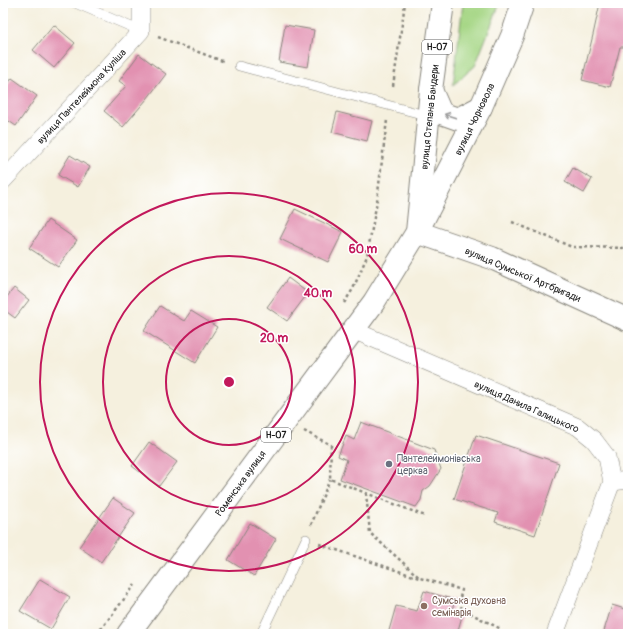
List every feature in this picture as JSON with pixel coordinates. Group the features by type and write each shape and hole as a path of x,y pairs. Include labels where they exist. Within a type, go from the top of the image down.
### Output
{"main road":[{"name":"вулиця Степана Бандери","path":"417,232 428,116 443,3"},
{"name":"вулиця Чорновола","path":"417,232 481,107 512,36 523,3"},
{"path":"431,90 441,113 458,119 481,107"},
{"name":"вулиця Сумської Артбригади","path":"417,232 492,258 628,320"},
{"name":"Роменська вулиця","path":"128,634 374,302 417,232"}],"street":[{"path":"141,3 141,31"},
{"name":"вулиця Пантелеймона Куліша","path":"3,181 141,31"},
{"name":"вулиця Данила Галицького","path":"353,330 578,427 594,440 607,456 620,481 554,634"}],"lane":[{"path":"75,3 141,31"},
{"path":"239,66 428,116"},
{"path":"261,634 306,539"}],"path":[{"path":"394,86 405,3"},
{"path":"141,31 239,66"},
{"path":"341,307 353,289 367,256 376,201 388,105"},
{"path":"512,222 572,247 628,248"},
{"path":"301,429 331,446 330,480 306,539 420,578 462,590 459,601 462,609 501,629"},
{"path":"330,480 425,516"},
{"path":"366,493 370,534 420,578"},
{"path":"97,634 137,583"}],"green space":[{"path":"463,3 500,3 475,66 453,85"}],"building":[{"path":"600,3 609,3 628,7 628,25 624,47 620,47 610,87 582,80"},
{"path":"54,25 75,43 54,68 33,50"},
{"path":"285,25 314,30 308,67 279,62"},
{"path":"139,54 166,74 123,127 104,111 126,86 119,81"},
{"path":"12,78 37,96 16,126 3,117 3,91"},
{"path":"337,112 372,121 367,141 332,132"},
{"path":"70,155 90,167 78,187 58,175"},
{"path":"573,168 592,179 584,193 565,182"},
{"path":"295,209 343,232 328,262 280,239"},
{"path":"48,220 77,240 58,267 29,248"},
{"path":"288,278 308,293 287,321 267,307"},
{"path":"14,288 29,300 15,318 3,309 3,302"},
{"path":"160,306 184,321 191,311 217,327 195,363 144,331"},
{"name":"Пантелеймонівська церква","path":"361,422 434,450 441,469 430,486 423,491 421,500 416,507 340,479 347,460 338,456 346,436 354,440"},
{"path":"476,435 559,463 535,535 495,522 498,513 454,499"},
{"path":"149,442 177,462 159,486 132,466"},
{"path":"113,498 135,513 101,562 79,547"},
{"path":"250,523 276,539 254,576 228,560"},
{"path":"40,579 70,597 51,629 20,611"},
{"name":"Сумська духовна семінарія","path":"424,591 455,600 451,613 462,616 457,634 388,634 396,606 417,611"},
{"path":"612,605 628,610 628,634 603,634"}],"place":[{"name":"Пантелеймонівська церква","path":"389,464"},
{"name":"Сумська духовна семінарія","path":"424,606"}]}
